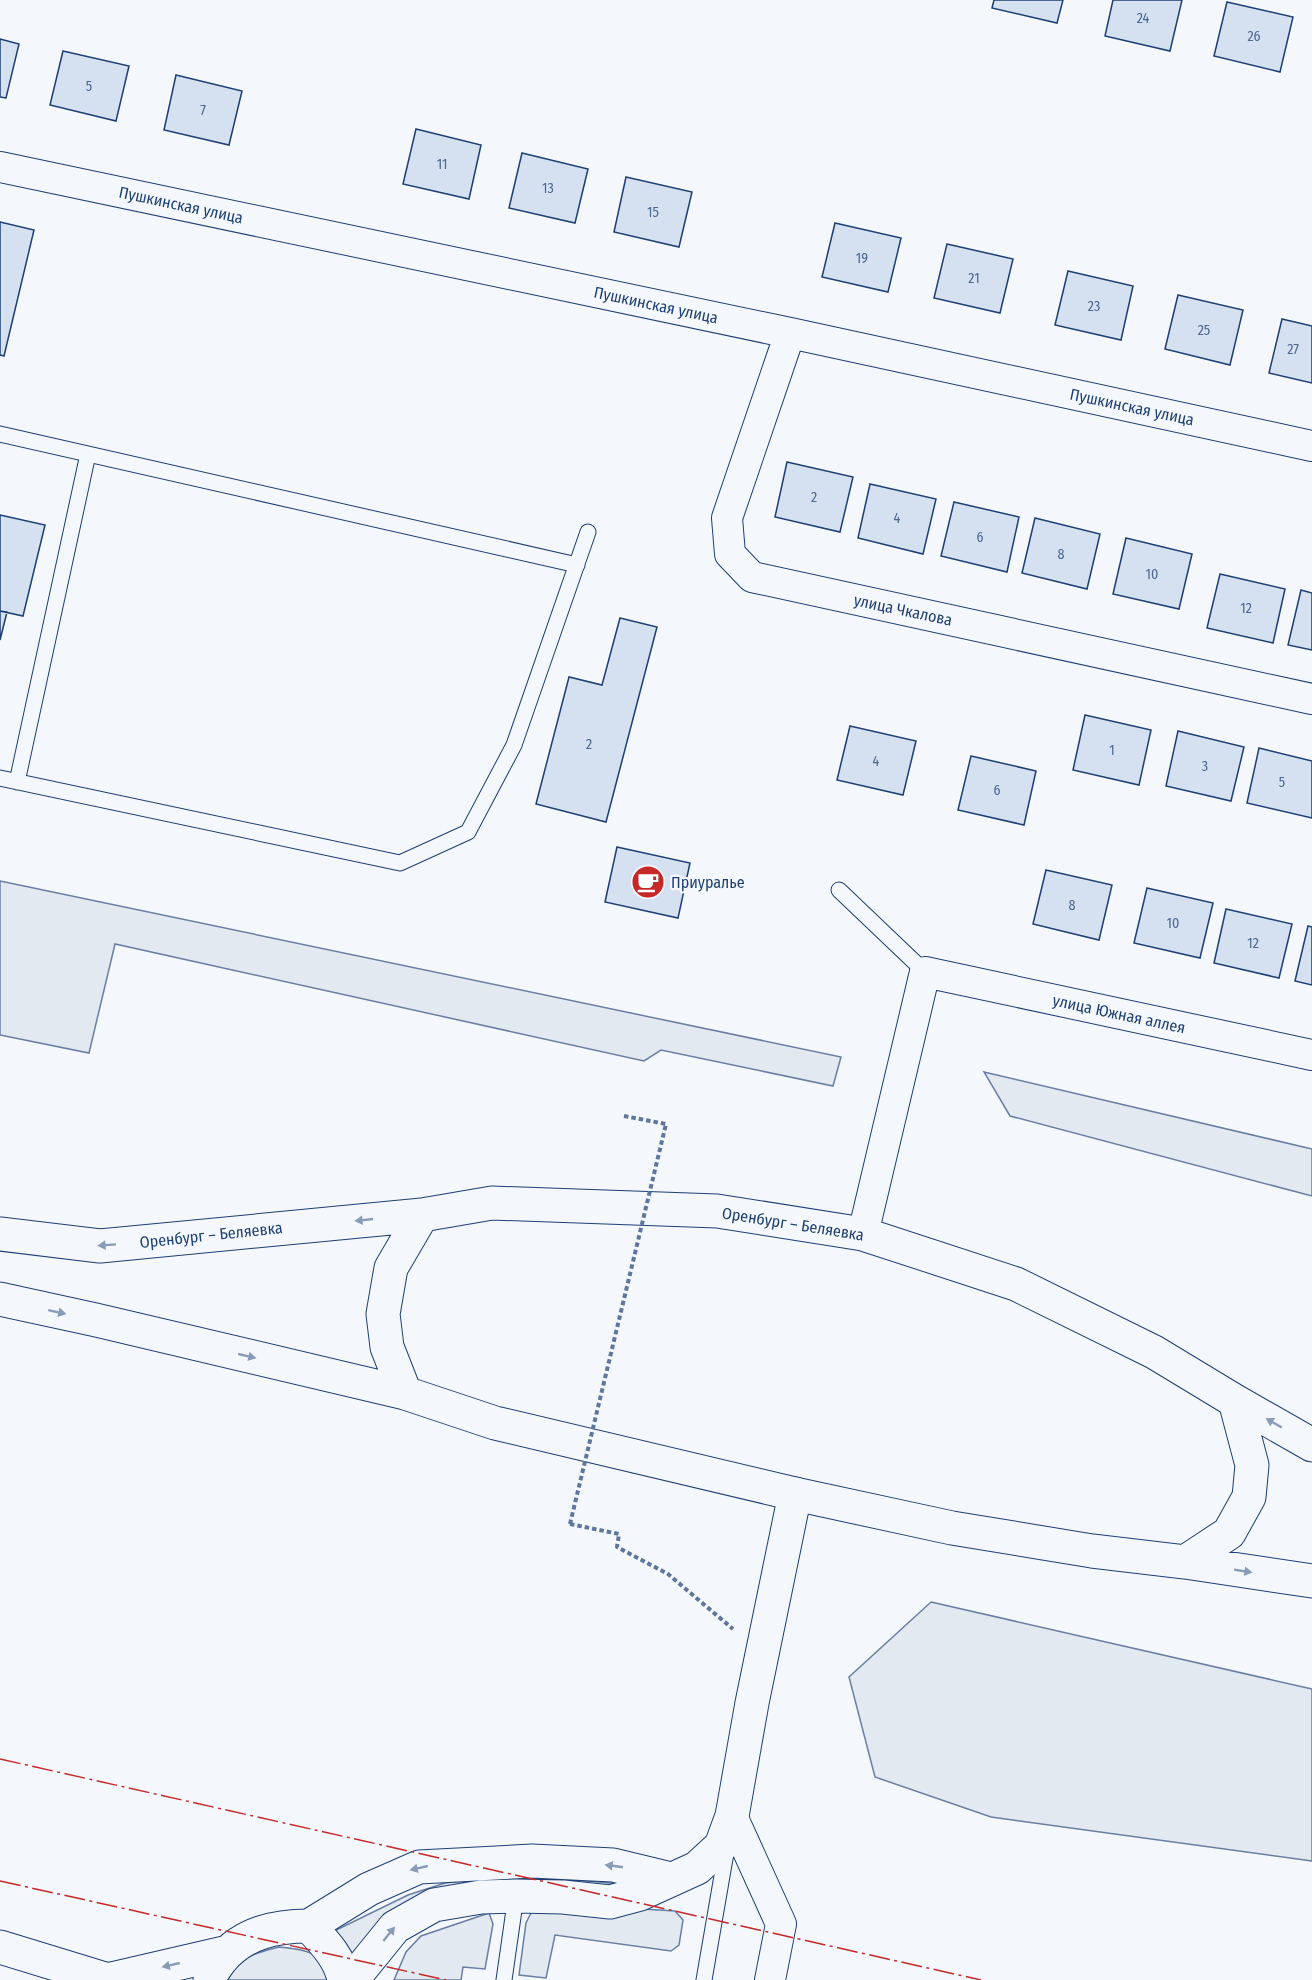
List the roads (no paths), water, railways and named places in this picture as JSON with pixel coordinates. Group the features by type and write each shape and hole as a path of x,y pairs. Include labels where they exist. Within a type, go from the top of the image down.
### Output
{"main road":[{"name":"Оренбург – Беляевка","path":"0,1234 100,1246 422,1215 492,1203 717,1211 863,1234 1016,1284 1154,1352 1312,1444"},
{"path":"405,1393 387,1347 383,1314 391,1268 422,1215"},
{"path":"0,1299 405,1393 495,1423 795,1494 952,1528 1092,1551 1312,1581"},
{"path":"1185,1562 1229,1533 1249,1497 1252,1465 1236,1401"},
{"path":"352,1980 395,1927 434,1905 481,1897 516,1896 563,1897 610,1902 640,1894 697,1868 721,1846 732,1816 795,1494"},
{"path":"210,1980 210,1974 228,1952 249,1937 284,1926 309,1926 369,1889 419,1866 532,1861 601,1864 671,1879"},
{"path":"309,1926 328,1945 342,1969 344,1980"},
{"path":"0,1947 107,1980 228,1952"}],"street":[{"name":"Пушкинская улица","path":"0,167 790,333 1312,446"},
{"name":"улица Чкалова","path":"790,333 727,518 730,554 752,577 1312,699"},
{"name":"улица Южная аллея","path":"925,972 1312,1055"},
{"path":"863,1234 925,972"},
{"path":"732,1816 781,1924 770,1980"}],"lane":[{"path":"0,434 577,565"},
{"path":"17,782 88,454"},
{"path":"0,778 400,863 468,832 514,745 588,532"},
{"path":"838,890 925,972"},
{"path":"704,1980 732,1816"},
{"path":"504,1980 516,1896"}],"place":[{"name":"Приуралье","path":"648,882"}]}
